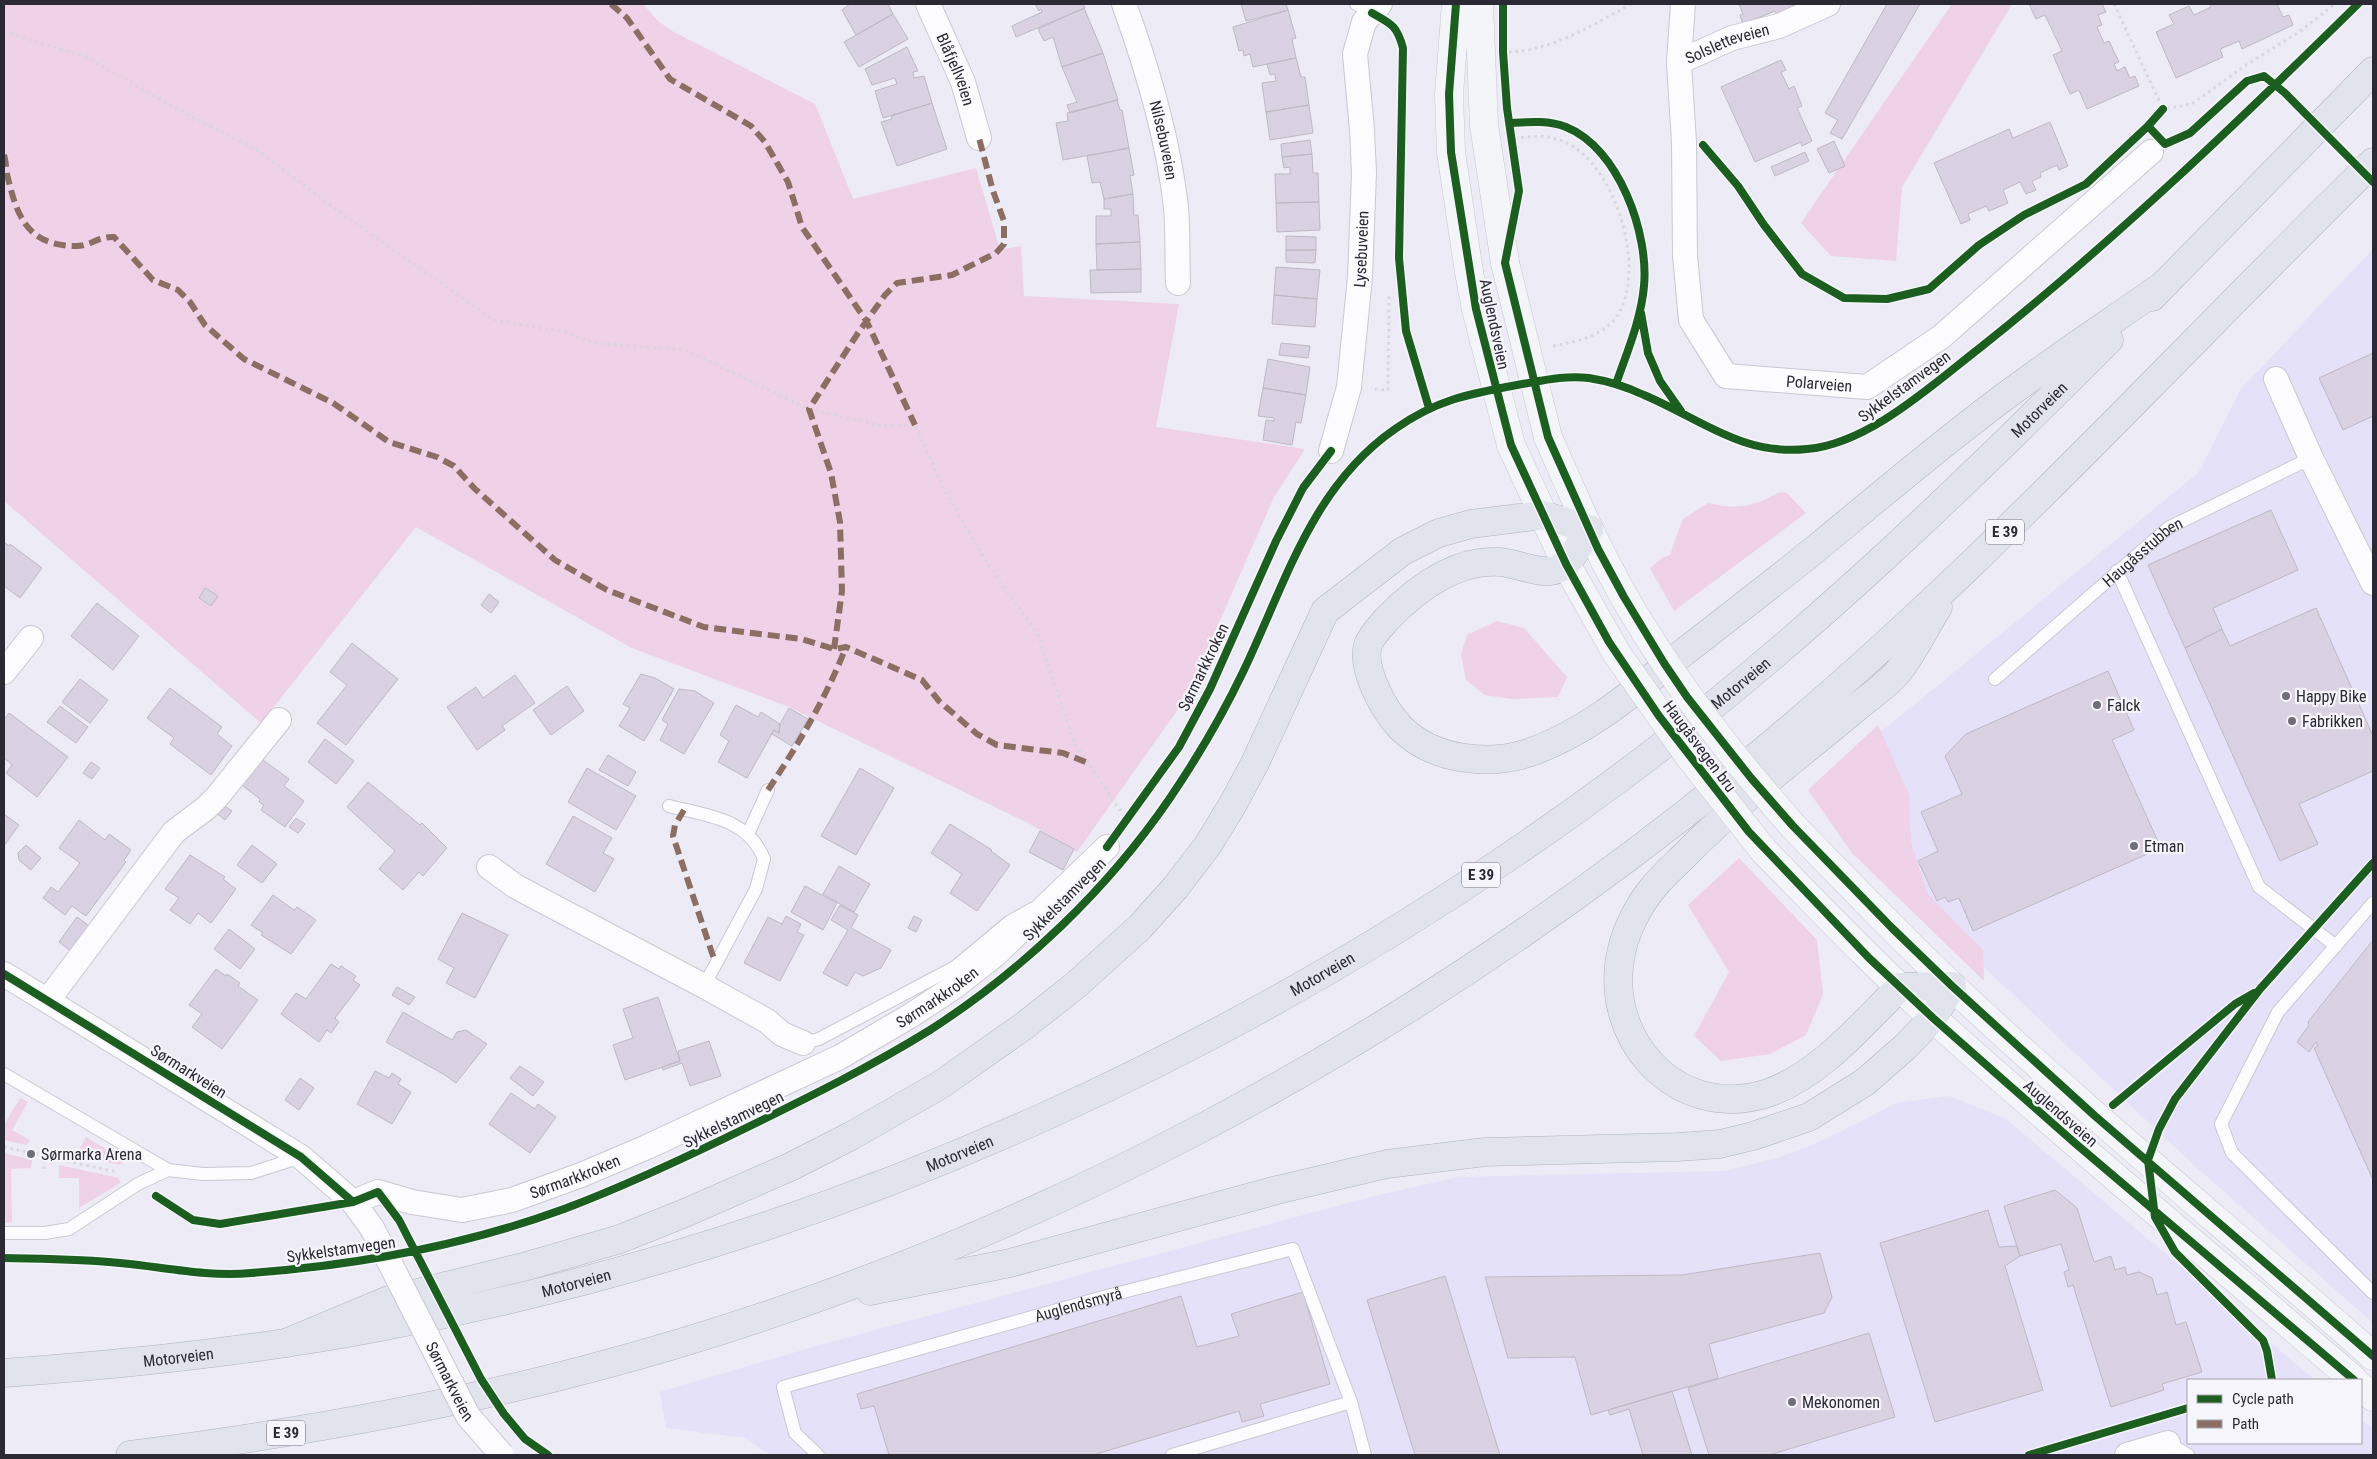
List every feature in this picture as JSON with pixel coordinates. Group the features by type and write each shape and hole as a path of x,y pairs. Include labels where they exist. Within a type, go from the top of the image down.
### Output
{"highway":[{"name":"Motorveien","path":"4,1373 108,1365 286,1343 374,1328 514,1299 716,1243 909,1175 988,1142 1094,1095 1264,1008 1352,958 1432,908 1514,853 1653,752 1751,674 1918,526 2165,284 2373,71"},
{"name":"E 39","path":"130,1455 265,1437 387,1416 626,1358 785,1308 937,1252 1018,1217 1127,1166 1221,1118 1382,1026 1556,912 1697,804 1798,722 2055,485 2373,162"},
{"name":"E 39","path":"1566,564 1550,571 1498,562 1469,566 1444,575 1408,597 1379,627 1368,646 1372,680 1380,698 1400,726 1411,737 1450,755 1491,760 1529,752 1575,732 1625,698 1727,619 1976,418 2165,284"},
{"name":"E 39","path":"286,1343 389,1300 545,1261 620,1238 685,1213 799,1163 851,1136 940,1085 1024,1026 1076,984 1126,940 1175,888 1208,845 1233,804 1259,754 1325,611 1404,551 1439,533 1471,524 1543,515 1588,529"},
{"path":"1566,564 1588,529"},
{"name":"E 39","path":"1900,987 1806,1073 1769,1092 1745,1098 1723,1098 1699,1094 1683,1087 1664,1076 1650,1064 1630,1036 1624,1021 1618,992 1618,974 1622,948 1631,923 1652,888 1702,838 1743,802 1897,673 1958,576"},
{"name":"E 39","path":"785,1308 1010,1263 1277,1190 1387,1164 1484,1152 1678,1147 1720,1144 1753,1136 1808,1117 1835,1102 1881,1068 1933,1018 1952,986"},
{"path":"1900,987 1952,986"}],"main road":[{"name":"Auglendsveien","path":"1456,4 1448,94 1451,152 1469,272 1480,328 1511,445 1566,564 1617,654"},
{"name":"Auglendsveien","path":"1479,4 1484,125 1505,264 1548,437 1588,529 1624,597 1646,633"},
{"name":"Haugåsvegen bru","path":"1646,633 1687,697 1751,778 1793,826"},
{"name":"Haugåsvegen bru","path":"1617,654 1689,756 1764,851"},
{"name":"Auglendsveien","path":"1793,826 1892,928 1952,986 2096,1116 2373,1356"},
{"name":"Auglendsveien","path":"1764,851 1933,1018 2076,1144 2353,1379"},
{"path":"2362,1387 2373,1397"}],"street":[{"name":"Blåfjellveien","path":"928,4 963,82 979,138"},
{"name":"Nilsebuveien","path":"1124,4 1144,58 1161,118 1176,207 1178,283"},
{"name":"Solsletteveien","path":"1683,4 1679,62 1732,38 1779,26 1828,4"},
{"name":"Lysebuveien","path":"1332,452 1349,387 1360,277 1364,173 1355,54 1369,7"},
{"name":"Polarveien","path":"1679,62 1684,143 1685,255 1691,320 1726,376 1867,386 1941,337 2093,204 2146,146"},
{"path":"2276,379 2311,458 2373,583"},
{"path":"4,672 31,638"},
{"path":"48,1000 174,832 206,808 217,797 279,720"},
{"name":"Sørmarkkroken","path":"352,1202 378,1192 412,1202 462,1210 493,1205 547,1188 647,1147 840,1057 910,1016 954,987 996,954 1107,847"},
{"path":"489,867 543,901 704,986 767,1021 782,1034 802,1043"},
{"name":"Sørmarkveien","path":"4,974 301,1157 352,1202 372,1228 468,1416 502,1455"},
{"path":"2127,1455 2178,1449"}],"lane":[{"name":"Haugåsstubben","path":"1995,679 2168,528 2311,458"},
{"path":"2117,571 2258,886 2336,946"},
{"path":"748,834 768,790"},
{"path":"669,806 737,825 754,839 764,859 756,889 704,986"},
{"path":"802,1043 826,1035 955,967 1009,922 1042,904 1068,886"},
{"path":"2373,902 2309,979 2278,1012 2221,1124 2232,1153 2373,1293"},
{"path":"4,1074 168,1170 203,1174 251,1172 301,1157"},
{"path":"4,1233 45,1233 69,1230 138,1184 168,1170"},
{"name":"Auglendsmyrå","path":"818,1455 795,1433 783,1388 1107,1296 1293,1249 1351,1402 1365,1455"},
{"path":"1172,1455 1351,1402"}],"path":[{"path":"1503,52 1532,51 1631,4"},
{"path":"2114,4 2163,109 2146,146"},
{"path":"2163,109 2192,104 2246,65 2299,32 2335,4"},
{"path":"4,32 84,56 188,115 257,150 348,218 494,320 565,332 594,343 685,350 809,409 882,426 915,425 945,491 987,563 1037,633 1076,744 1127,820"},
{"path":"1503,43 1504,62"},
{"path":"1513,150 1511,136 1554,138 1573,146 1592,164 1606,184 1624,225 1630,278 1621,307 1614,319 1598,333 1566,344"},
{"path":"1708,150 1738,186 1764,225 1802,274 1844,298 1887,299 1929,289 1979,245 2024,215 2060,198"},
{"path":"1388,390 1389,294"},
{"path":"1107,847 1132,812"},
{"path":"44,1143 44,1170"},
{"path":"4,1147 120,1172"}],"shaded area":[{"path":"4,4 473,4 475,6 477,4 643,4 658,21 672,31 815,104 853,199 976,168 1000,250 1021,246 1024,296 1179,304 1156,427 1305,449 1274,497 1186,698 1077,852 1032,825 787,706 632,648 416,527 261,723 4,501"},
{"path":"1952,4 2012,4 1902,187 1896,261 1831,256 1801,223"},
{"path":"2373,249 2373,1323 2195,1166 1953,938 1852,794 1855,753 2198,473 2241,389"},
{"path":"1779,492 1787,493 1806,513 1674,611 1650,568 1662,558 1670,555 1683,519 1708,503 1736,507 1745,506"},
{"path":"1497,621 1524,628 1567,677 1558,697 1512,699 1485,695 1466,680 1461,654 1467,635"},
{"path":"1878,725 1909,795 1911,842 1927,893 1983,950 1984,981 1852,853 1808,790"},
{"path":"1739,858 1817,940 1823,994 1806,1035 1770,1054 1721,1061 1694,1036 1729,972 1688,905"},
{"path":"1949,1096 2006,1119 2314,1379 2187,1379 2187,1444 2362,1444 2362,1420 2373,1429 2373,1455 770,1455 745,1438 666,1428 660,1392 823,1344 1371,1197 1458,1177 1724,1171 1778,1158 1826,1139 1897,1103"},
{"path":"20,1098 28,1102 12,1130 30,1140 27,1145 4,1140 4,1125"},
{"path":"86,1137 119,1157 122,1162 121,1165 76,1156"},
{"path":"4,1153 32,1160 31,1168 11,1169 12,1222 4,1223"},
{"path":"59,1165 119,1178 120,1183 79,1208 79,1178 59,1178"}],"building":[{"path":"850,4 888,4 893,14 856,35 842,10"},
{"path":"1035,4 1083,4 1085,8 1016,37 1012,26 1042,12 1041,9 1039,11"},
{"path":"1241,4 1286,4 1288,10 1246,21"},
{"path":"1739,4 1800,4 1777,15 1775,11 1743,24 1740,15 1743,14"},
{"path":"1887,4 1920,4 1842,139 1830,133 1838,120 1825,113"},
{"path":"2029,4 2102,4 2106,12 2098,15 2102,25 2097,27 2104,43 2109,41 2119,62 2114,64 2117,71 2125,67 2130,78 2135,76 2139,86 2087,109 2079,90 2070,94 2053,55 2062,51 2045,15 2036,19"},
{"path":"2209,4 2277,4 2283,17 2289,15 2293,25 2242,49 2239,41 2220,49 2223,57 2176,78 2156,32 2174,24 2169,15 2189,6 2194,15 2211,7"},
{"path":"1084,8 1103,53 1062,67 1053,37 1044,41 1038,29"},
{"path":"1288,10 1296,38 1292,39 1296,58 1253,67 1250,54 1244,56 1243,50 1239,51 1233,27"},
{"path":"893,14 908,39 859,67 844,42"},
{"path":"907,47 918,71 913,72 914,78 924,76 932,103 883,118 875,91 897,84 895,78 872,85 865,69"},
{"path":"1103,53 1118,100 1070,113 1067,105 1077,102 1062,67"},
{"path":"1296,58 1301,77 1305,77 1309,105 1266,112 1262,83 1276,81 1275,74 1270,75 1267,64"},
{"path":"1781,60 1786,70 1781,72 1789,89 1794,86 1802,106 1797,108 1812,141 1802,146 1801,142 1755,162 1721,87"},
{"path":"1117,100 1120,110 1122,110 1129,148 1063,160 1056,123 1068,121 1067,113"},
{"path":"932,103 947,149 897,166 881,122 892,119 891,116"},
{"path":"1309,105 1313,133 1270,140 1266,112"},
{"path":"2050,122 2068,166 2059,170 2057,165 2040,173 2041,177 2032,181 2036,190 2026,194 2020,182 2003,190 2008,203 1989,211 1986,206 1968,214 1970,220 1961,224 1934,163 2009,129 2013,138"},
{"path":"1310,140 1312,154 1282,157 1281,144"},
{"path":"1834,141 1845,166 1829,173 1817,149"},
{"path":"1129,148 1134,175 1130,176 1133,194 1104,199 1100,182 1092,183 1087,156"},
{"path":"1805,152 1809,161 1775,176 1771,167"},
{"path":"1312,154 1313,173 1318,173 1319,202 1276,203 1275,174 1290,174 1290,167 1284,168 1282,157"},
{"path":"1133,194 1134,215 1138,215 1140,242 1096,244 1096,216 1111,216 1111,209 1104,209 1104,199"},
{"path":"1319,202 1320,230 1277,232 1276,203"},
{"path":"1286,236 1316,237 1316,250 1286,250"},
{"path":"1140,242 1141,269 1097,270 1096,244"},
{"path":"1286,250 1316,250 1315,263 1286,262"},
{"path":"1276,267 1320,270 1317,299 1274,295"},
{"path":"1141,269 1141,292 1091,293 1090,270"},
{"path":"1274,295 1317,299 1315,327 1272,324"},
{"path":"1281,343 1310,346 1308,358 1279,355"},
{"path":"2373,353 2373,416 2343,430 2319,378"},
{"path":"1268,359 1310,367 1306,395 1263,388"},
{"path":"1263,388 1306,395 1301,423 1296,422 1292,445 1263,440 1266,420 1274,421 1274,418 1258,416"},
{"path":"2271,510 2298,570 2213,608 2222,629 2185,648 2148,565"},
{"path":"4,542 9,546 10,544 42,568 20,598 4,586"},
{"path":"205,588 218,596 211,606 199,598"},
{"path":"489,594 499,602 491,613 481,605"},
{"path":"97,603 139,636 113,670 71,636"},
{"name":"Fabrikken","path":"2316,608 2373,736 2373,771 2299,804 2318,844 2280,861 2185,648 2222,629 2230,646"},
{"path":"352,643 398,679 346,745 317,723 347,685 330,672"},
{"path":"2108,671 2134,730 2112,740 2161,848 1973,931 1959,898 1948,902 1945,897 1937,901 1918,861 1938,851 1921,812 1962,794 1945,756 1966,734"},
{"path":"641,674 655,678 674,689 644,741 619,726 630,708 623,704"},
{"path":"515,675 535,703 502,726 505,730 477,750 447,707 476,687 483,698"},
{"path":"80,679 108,700 90,723 62,702"},
{"path":"567,686 584,711 551,735 533,710"},
{"path":"170,688 222,727 217,734 232,746 211,775 170,744 174,738 147,718"},
{"path":"679,689 695,691 714,703 684,754 660,740 668,724 662,720"},
{"path":"736,705 758,717 761,712 780,724 779,733 774,730 747,778 718,762 729,741 720,735"},
{"path":"60,706 88,727 76,743 47,722"},
{"path":"789,708 808,719 792,746 772,734 774,730 779,733 780,724"},
{"path":"9,713 68,757 37,797 6,773 12,765 4,758 4,720"},
{"path":"325,739 354,761 336,784 308,762"},
{"path":"608,755 636,772 628,786 599,770"},
{"path":"259,757 289,779 284,786 304,801 285,827 261,810 264,805 259,802 260,799 239,783"},
{"path":"91,762 100,768 92,779 83,773"},
{"path":"587,768 636,796 616,830 568,802"},
{"path":"860,768 894,788 856,855 821,836"},
{"path":"368,782 420,825 422,823 447,848 423,876 419,872 403,890 379,869 395,851 347,807"},
{"path":"222,804 232,811 225,820 215,812"},
{"path":"4,814 19,825 4,846"},
{"path":"573,816 612,838 603,853 614,859 595,892 546,864"},
{"path":"296,818 305,824 298,833 289,827"},
{"path":"79,820 105,840 109,834 131,850 124,860 126,862 86,916 72,906 65,915 43,898 51,887 58,892 80,863 59,848"},
{"path":"950,824 992,850 1010,865 977,911 950,893 962,874 931,853"},
{"path":"1040,831 1074,849 1063,870 1029,852"},
{"path":"26,845 41,858 31,870 19,860 18,853"},
{"path":"252,845 277,864 262,883 237,865"},
{"path":"190,855 225,877 223,879 236,889 211,923 198,913 190,924 170,910 179,898 165,889"},
{"path":"839,866 870,884 854,912 823,894"},
{"path":"805,886 837,903 823,930 791,912"},
{"path":"273,895 294,910 297,907 316,920 291,954 261,935 263,933 251,925"},
{"path":"840,905 858,915 851,928 891,950 881,968 863,976 855,972 847,986 823,973 848,930 831,920"},
{"path":"462,913 508,935 475,998 446,983 454,968 438,959"},
{"path":"786,916 801,924 797,932 804,935 780,981 744,963 768,917 782,924"},
{"path":"914,916 922,920 916,932 908,928"},
{"path":"77,917 92,928 73,953 59,942"},
{"path":"229,929 255,949 240,969 214,949"},
{"path":"2373,940 2373,1180 2314,1048 2318,1046 2316,1042 2309,1052 2297,1042 2309,1025 2308,1022"},
{"path":"331,964 339,969 341,966 356,976 353,980 360,985 335,1018 339,1022 331,1033 327,1030 319,1042 281,1014 296,993 306,999"},
{"path":"216,969 240,983 238,986 258,1000 222,1049 192,1027 202,1014 189,1005"},
{"path":"397,987 415,997 409,1005 392,995"},
{"path":"658,997 680,1061 625,1080 613,1045 633,1038 623,1009"},
{"path":"403,1012 452,1040 457,1032 466,1030 487,1044 456,1083 386,1042"},
{"path":"709,1041 721,1076 690,1086 682,1063 663,1070 662,1067 680,1061 678,1051"},
{"path":"520,1066 544,1082 533,1096 510,1078"},
{"path":"375,1071 389,1078 392,1073 401,1079 398,1084 411,1092 392,1124 357,1104"},
{"path":"300,1078 314,1088 299,1110 285,1100"},
{"path":"511,1093 535,1109 538,1104 556,1117 530,1153 489,1124"},
{"path":"2055,1190 2077,1208 2094,1262 2111,1256 2115,1270 2125,1267 2127,1275 2139,1272 2152,1278 2157,1295 2167,1292 2176,1325 2186,1322 2202,1372 2162,1384 2164,1390 2111,1407 2073,1285 2068,1287 2064,1272 2069,1270 2061,1244 2020,1256 2004,1206"},
{"path":"1988,1210 1999,1247 2017,1246 2020,1256 2005,1266 2043,1390 1935,1422 1880,1243"},
{"path":"1820,1253 1832,1297 1824,1313 1709,1344 1718,1378 1591,1415 1575,1357 1508,1358 1485,1277 1682,1275"},
{"path":"1445,1276 1500,1455 1415,1455 1367,1300"},
{"path":"1303,1292 1330,1384 1260,1404 1264,1416 1242,1422 1239,1411 1093,1455 889,1455 874,1406 861,1409 857,1394 1181,1296 1197,1347 1239,1336 1231,1314"},
{"name":"Mekonomen","path":"1869,1333 1895,1417 1769,1455 1709,1455 1688,1388"},
{"path":"1672,1391 1692,1455 1643,1455 1629,1409 1610,1415 1608,1410"}],"marked path":[{"path":"611,4 627,18 670,79 751,126 765,142 788,182 802,227 867,322 915,425"},
{"path":"834,649 842,591 840,522 831,473 809,409 858,333 885,295 897,283 952,275 996,253 1004,244 1004,221 993,191 979,138"},
{"path":"4,155 7,174 20,216 36,235 46,241 60,245 77,246 114,237 153,280 178,290 190,302 205,325 244,359 333,403 389,442 437,457 454,466 475,489 555,560 607,590 704,627 801,639 834,649 846,647 922,680 939,701 977,734 997,745 1063,753 1088,763"},
{"path":"768,790 811,721 830,685 846,647"},
{"path":"684,810 675,825 673,836 715,962"}],"cycle path":[{"path":"1456,4 1449,94 1451,152 1476,309 1511,445 1566,564 1609,642 1659,716 1749,832 1869,958 1933,1018 2076,1144 2353,1379"},
{"path":"1503,4 1503,52 1507,108 1519,191 1505,263 1548,437 1598,549 1624,597 1664,663 1687,697 1751,778 1793,826 1892,928 1952,986 2095,1116 2373,1356"},
{"name":"Sykkelstamvegen","path":"4,1258 91,1261 201,1273 234,1274 331,1265 410,1252 526,1222 611,1190 727,1137 864,1068 930,1030 998,981 1061,926 1119,865 1170,798 1218,721 1243,672 1287,572 1321,508 1342,479 1366,453 1395,429 1424,411 1468,395 1544,380 1580,377 1631,389 1665,404 1722,434 1762,447 1784,450 1807,449 1830,445 1854,436 1877,424 1921,394 2030,307 2127,223 2221,137 2358,4"},
{"path":"1372,13 1393,26 1403,48 1399,258 1406,331 1429,408"},
{"path":"2148,126 2165,144 2190,133 2247,81 2264,76 2285,93 2373,182"},
{"path":"1703,145 1738,186 1764,225 1802,274 1844,298 1887,299 1929,289 1979,245 2024,215 2086,184 2148,126 2163,109"},
{"path":"1510,123 1552,123 1566,127 1585,138 1601,153 1627,195 1641,242 1644,286 1637,324 1616,384"},
{"path":"1641,313 1648,353 1660,381 1681,411"},
{"path":"1107,847 1179,747 1210,689 1276,541 1303,488 1331,451"},
{"path":"2272,1379 2263,1340 2175,1252 2155,1217 2148,1160 2159,1129 2175,1099 2260,989 2373,863"},
{"path":"4,974 301,1157 353,1202"},
{"path":"2113,1105 2235,1004 2254,993"},
{"name":"Sykkelstamvegen","path":"156,1196 193,1220 220,1224 353,1202 378,1192 399,1220 481,1379 504,1414 525,1439 548,1455"},
{"path":"2029,1455 2187,1408"}],"place":[{"name":"Happy Bike","path":"2286,696"},
{"name":"Falck","path":"2097,705"},
{"name":"Fabrikken","path":"2292,721"},
{"name":"Etman","path":"2134,846"},
{"name":"Sørmarka Arena","path":"31,1154"},
{"name":"Mekonomen","path":"1792,1402"}]}
